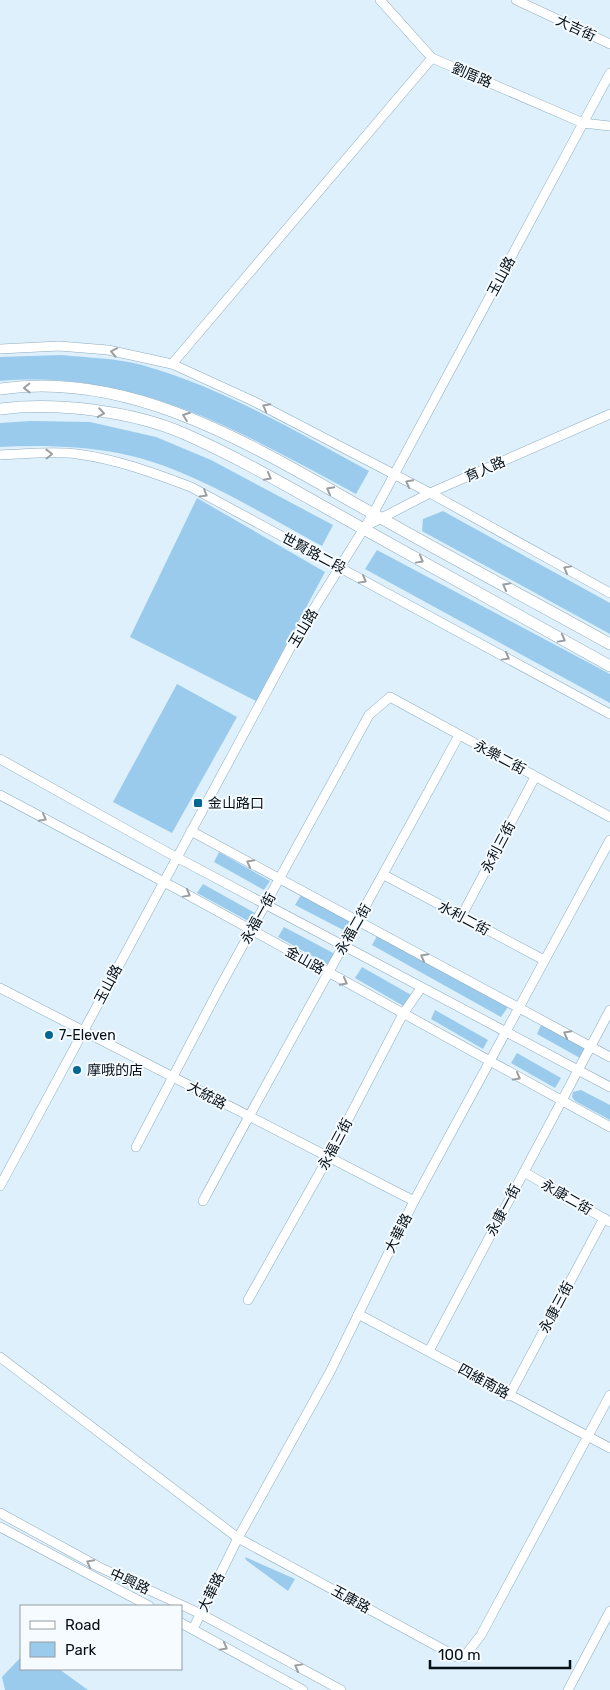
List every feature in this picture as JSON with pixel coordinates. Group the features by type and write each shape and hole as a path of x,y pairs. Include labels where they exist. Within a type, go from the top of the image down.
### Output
{"main road":[{"path":"0,390 67,387 142,400 193,418 377,516 610,644"},
{"path":"0,409 61,408 93,411 137,418 177,431 232,458 362,528 610,666"}],"street":[{"name":"劉厝路","path":"380,0 432,58 583,123 610,126"},
{"name":"大吉街","path":"516,0 610,44"},
{"path":"172,364 432,58"},
{"name":"玉山路","path":"377,516 394,475 610,73"},
{"path":"0,349 59,346 108,350 172,364 253,401 430,493 610,593"},
{"name":"育人路","path":"362,528 377,516 610,414"},
{"name":"世賢路二段","path":"0,455 75,454 144,470 191,487 340,566 610,714"},
{"name":"玉山路","path":"0,1186 295,639 362,528"},
{"name":"永樂二街","path":"390,697 610,817"},
{"name":"永福一街","path":"136,1147 251,930 369,715 390,697"},
{"name":"永福二街","path":"203,1201 384,875 459,735"},
{"path":"0,759 176,857 610,1087"},
{"name":"永利三街","path":"462,917 535,777"},
{"name":"金山路","path":"0,795 163,882 610,1127"},
{"path":"191,831 610,1057"},
{"name":"大華路","path":"192,1629 238,1538 330,1372 414,1202 610,840"},
{"name":"水利二街","path":"384,875 544,960"},
{"name":"大統路","path":"0,988 414,1202"},
{"name":"永福三街","path":"248,1300 328,1158 403,1014 421,988"},
{"name":"永康一街","path":"430,1351 560,1101 610,1010"},
{"name":"永康二街","path":"524,1172 607,1220"},
{"name":"永康三街","path":"509,1396 607,1220"},
{"name":"四維南路","path":"358,1314 430,1351 509,1396 610,1448"},
{"name":"玉康路","path":"0,1357 238,1538 456,1657 464,1657 481,1635 610,1395"},
{"name":"中興路","path":"0,1513 99,1567 181,1605"},
{"name":"中興路","path":"0,1527 147,1605"},
{"name":"中興路","path":"182,1606 341,1690"},
{"path":"568,1690 610,1611"},
{"path":"182,1624 303,1690"}],"green space":[{"path":"62,355 123,361 172,375 230,398 259,412 369,471 356,494 271,448 229,428 186,410 142,395 97,385 50,380 0,381 0,357"},
{"path":"31,421 90,422 156,437 211,460 333,525 322,546 223,492 171,469 145,460 118,453 74,447 0,447 0,423"},
{"path":"197,498 325,572 256,701 130,637"},
{"path":"443,511 610,603 610,634 422,531 423,519"},
{"path":"377,550 610,674 610,703 365,569"},
{"path":"177,684 237,717 172,833 113,802"},
{"path":"219,852 270,881 264,890 214,862"},
{"path":"203,884 255,913 250,922 197,893"},
{"path":"301,895 354,924 349,933 295,905"},
{"path":"284,927 335,954 329,965 278,937"},
{"path":"377,936 508,1007 501,1017 372,945"},
{"path":"362,967 413,996 407,1008 355,978"},
{"path":"435,1010 488,1040 483,1049 431,1019"},
{"path":"542,1023 586,1048 580,1058 537,1034"},
{"path":"517,1053 561,1078 555,1088 511,1063"},
{"path":"581,1090 610,1105 610,1120 575,1101 572,1097 573,1092"},
{"path":"245,1557 295,1579 288,1591 246,1560"},
{"path":"20,1658 20,1670 60,1670 88,1690 5,1690 2,1677"}],"place":[{"name":"金山路口","path":"198,803"},
{"name":"7-Eleven","path":"49,1035"},
{"name":"摩哦的店","path":"77,1070"}]}
